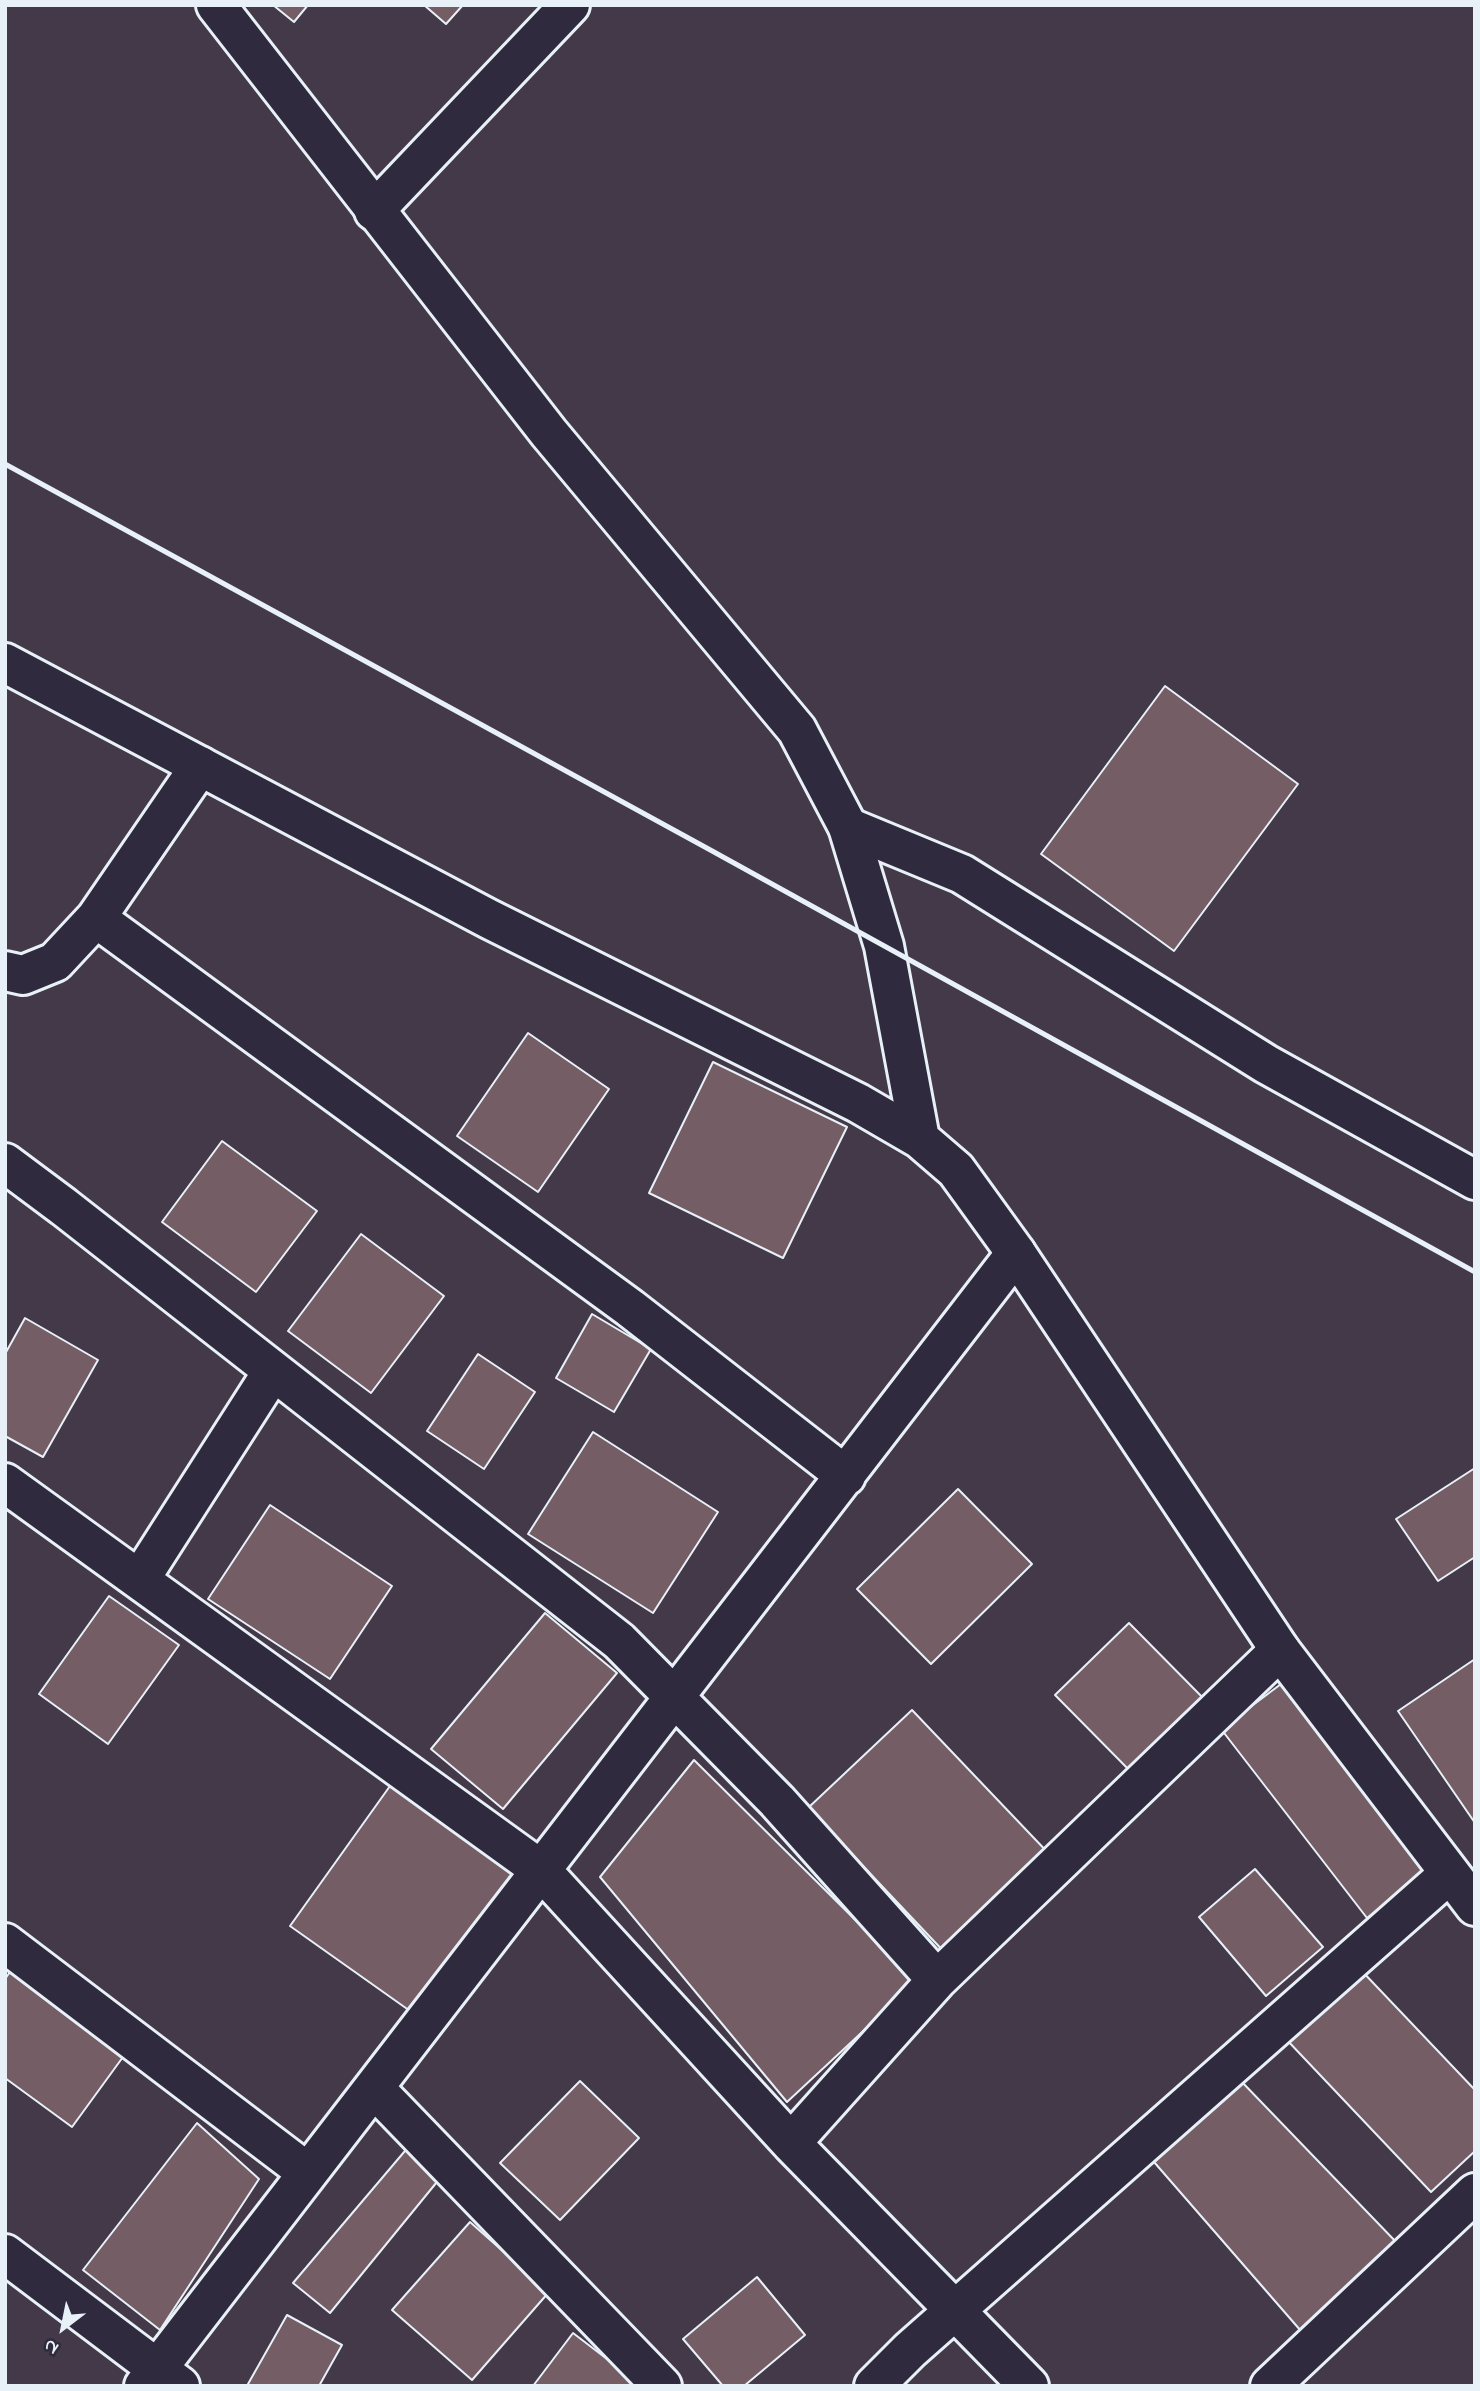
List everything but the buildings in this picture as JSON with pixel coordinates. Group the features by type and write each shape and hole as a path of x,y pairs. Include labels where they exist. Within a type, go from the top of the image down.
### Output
{"street":[{"path":"216,5 549,433 797,730 848,827 884,946 920,1139"},
{"path":"374,211 570,5"},
{"path":"5,663 489,919 858,1103 920,1139 956,1170 1016,1253 1280,1650 1475,1906"},
{"path":"5,971 23,975 55,962 96,918 200,766"},
{"path":"848,827 962,874 1266,1064 1475,1180"},
{"path":"96,918 630,1308 846,1476"},
{"path":"5,1163 619,1641 777,1801 937,1980"},
{"path":"5,2254 161,2380 308,2173 1016,1253"},
{"path":"140,1579 274,1371"},
{"path":"5,1483 541,1870 791,2143 1029,2386"},
{"path":"791,2143 937,1980 1280,1650"},
{"path":"874,2386 910,2350 1449,1874"},
{"path":"5,1943 308,2173"},
{"path":"374,2088 662,2386"},
{"path":"1270,2386 1475,2193"}],"railway":[{"path":"5,464 1475,1272"}]}
